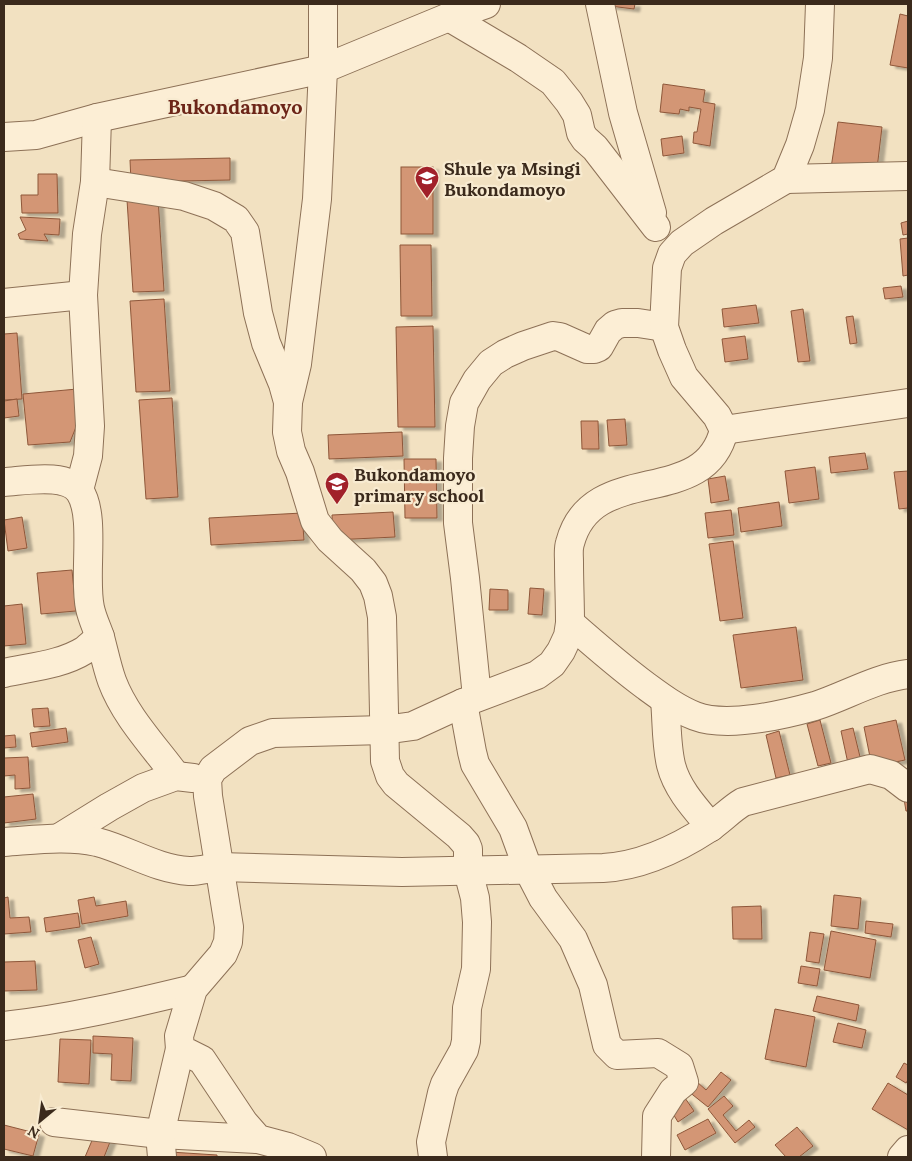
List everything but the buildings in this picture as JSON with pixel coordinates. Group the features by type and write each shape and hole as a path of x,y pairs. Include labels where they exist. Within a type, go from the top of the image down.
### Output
{"street":[{"path":"323,4 323,69 316,208 298,355 288,402 287,432 291,451 300,472 315,521 330,540 363,570 373,583 378,596 382,617 385,761 390,776 396,784 458,836 466,844 469,854 468,871 476,904 476,969 467,1008 464,1050 442,1093 431,1142 434,1157"},
{"path":"4,137 36,135 97,118 323,69 449,17 486,4"},
{"path":"600,4 623,113 667,268"},
{"path":"786,178 800,145 810,110 818,58 820,4"},
{"path":"449,17 518,58 552,82 573,108 577,115 581,133 585,139 595,148 656,227"},
{"path":"79,490 88,456 90,426 83,295 87,234 96,182 97,118"},
{"path":"161,1146 180,1049 179,1036 193,989 223,954 228,942 229,927 208,796 207,780 213,769 250,741 273,733 384,730 413,726 470,700 537,675 552,664 568,636 570,623 569,544 578,523 596,504 614,494 630,488 652,486 671,481 691,472 715,452 722,440 724,430 717,416 684,377 664,327 667,268 672,254 682,243 717,219 786,178 908,176"},
{"path":"96,182 184,196 214,206 236,219 245,232 258,313 266,343 283,384 288,402"},
{"path":"4,304 83,295"},
{"path":"656,1157 657,1116 673,1091 684,1082 679,1066 658,1053 617,1055 607,1046 593,985 573,939 546,904 528,869 513,828 475,764 472,752 458,523 458,458 464,403 477,380 491,363 505,354 552,336 560,337 587,349 594,349 599,347 608,331 615,325 622,323 664,327"},
{"path":"724,430 908,402"},
{"path":"4,482 52,479 64,481 79,490 86,504 87,588 90,609 113,682 124,704 176,776"},
{"path":"570,623 613,661 665,700 696,716 726,721 773,716 815,705 858,688 908,674"},
{"path":"4,673 50,664 69,657 85,649 100,637"},
{"path":"665,700 671,767 685,795 710,827"},
{"path":"4,842 59,838 94,842 123,850 170,869 191,871 219,867 402,872 624,867 674,849 710,827 743,802 870,769 891,775 908,788"},
{"path":"59,838 109,806 143,788 176,776 207,780"},
{"path":"4,1026 41,1022 99,1011 193,989"},
{"path":"180,1049 202,1060 244,1123 258,1139"},
{"path":"54,1122 161,1146 258,1139 288,1147 312,1157"},
{"path":"902,1157 908,1150"}],"place":[{"name":"Shule ya Msingi Bukondamoyo","path":"427,199"},
{"name":"Bukondamoyo primary school","path":"337,505"}],"district":[{"name":"Bukondamoyo","path":"235,106"}]}
